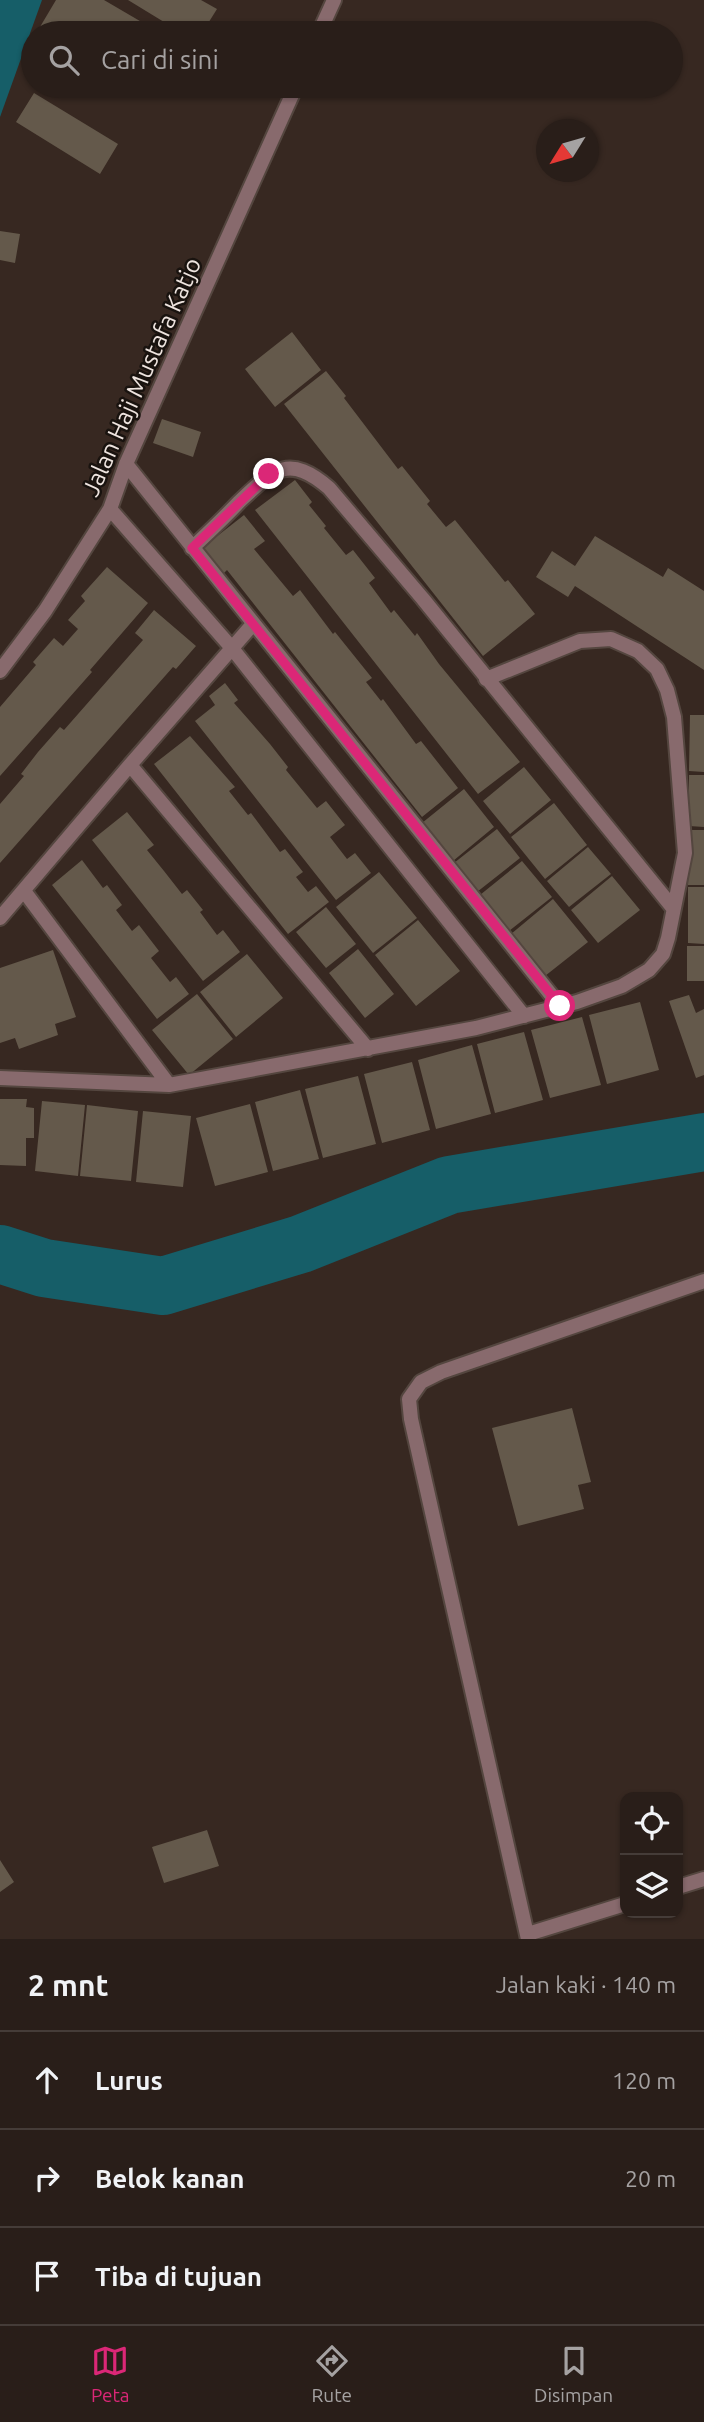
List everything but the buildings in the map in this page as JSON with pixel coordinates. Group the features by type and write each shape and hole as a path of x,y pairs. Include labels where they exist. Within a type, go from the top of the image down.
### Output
{"street":[{"path":"324,21 334,0"},
{"name":"Jalan Haji Mustafa Katjo","path":"0,671 45,611 110,509 126,464 291,98"},
{"path":"126,464 560,1006"},
{"path":"192,548 269,474 297,469 311,472 329,488 423,598 673,908"},
{"path":"110,509 231,647 524,1016"},
{"path":"0,918 253,624"},
{"path":"0,1078 169,1085 476,1028 622,986 649,970 663,954 685,853 674,717 667,690 657,669 638,651 611,639 580,641 486,679"},
{"path":"131,765 368,1049"},
{"path":"24,891 169,1085"},
{"path":"620,1906 528,1937 411,1419 409,1399 421,1382 441,1372 704,1281"},
{"path":"683,1885 704,1879"}],"water":[{"path":"0,0 42,0 34,21 21,21 21,58 0,117"}],"waterway":[{"path":"0,1254 44,1268 163,1286 301,1244 449,1185 704,1142"}],"route":[{"path":"269,474 192,548 560,1006"}]}
